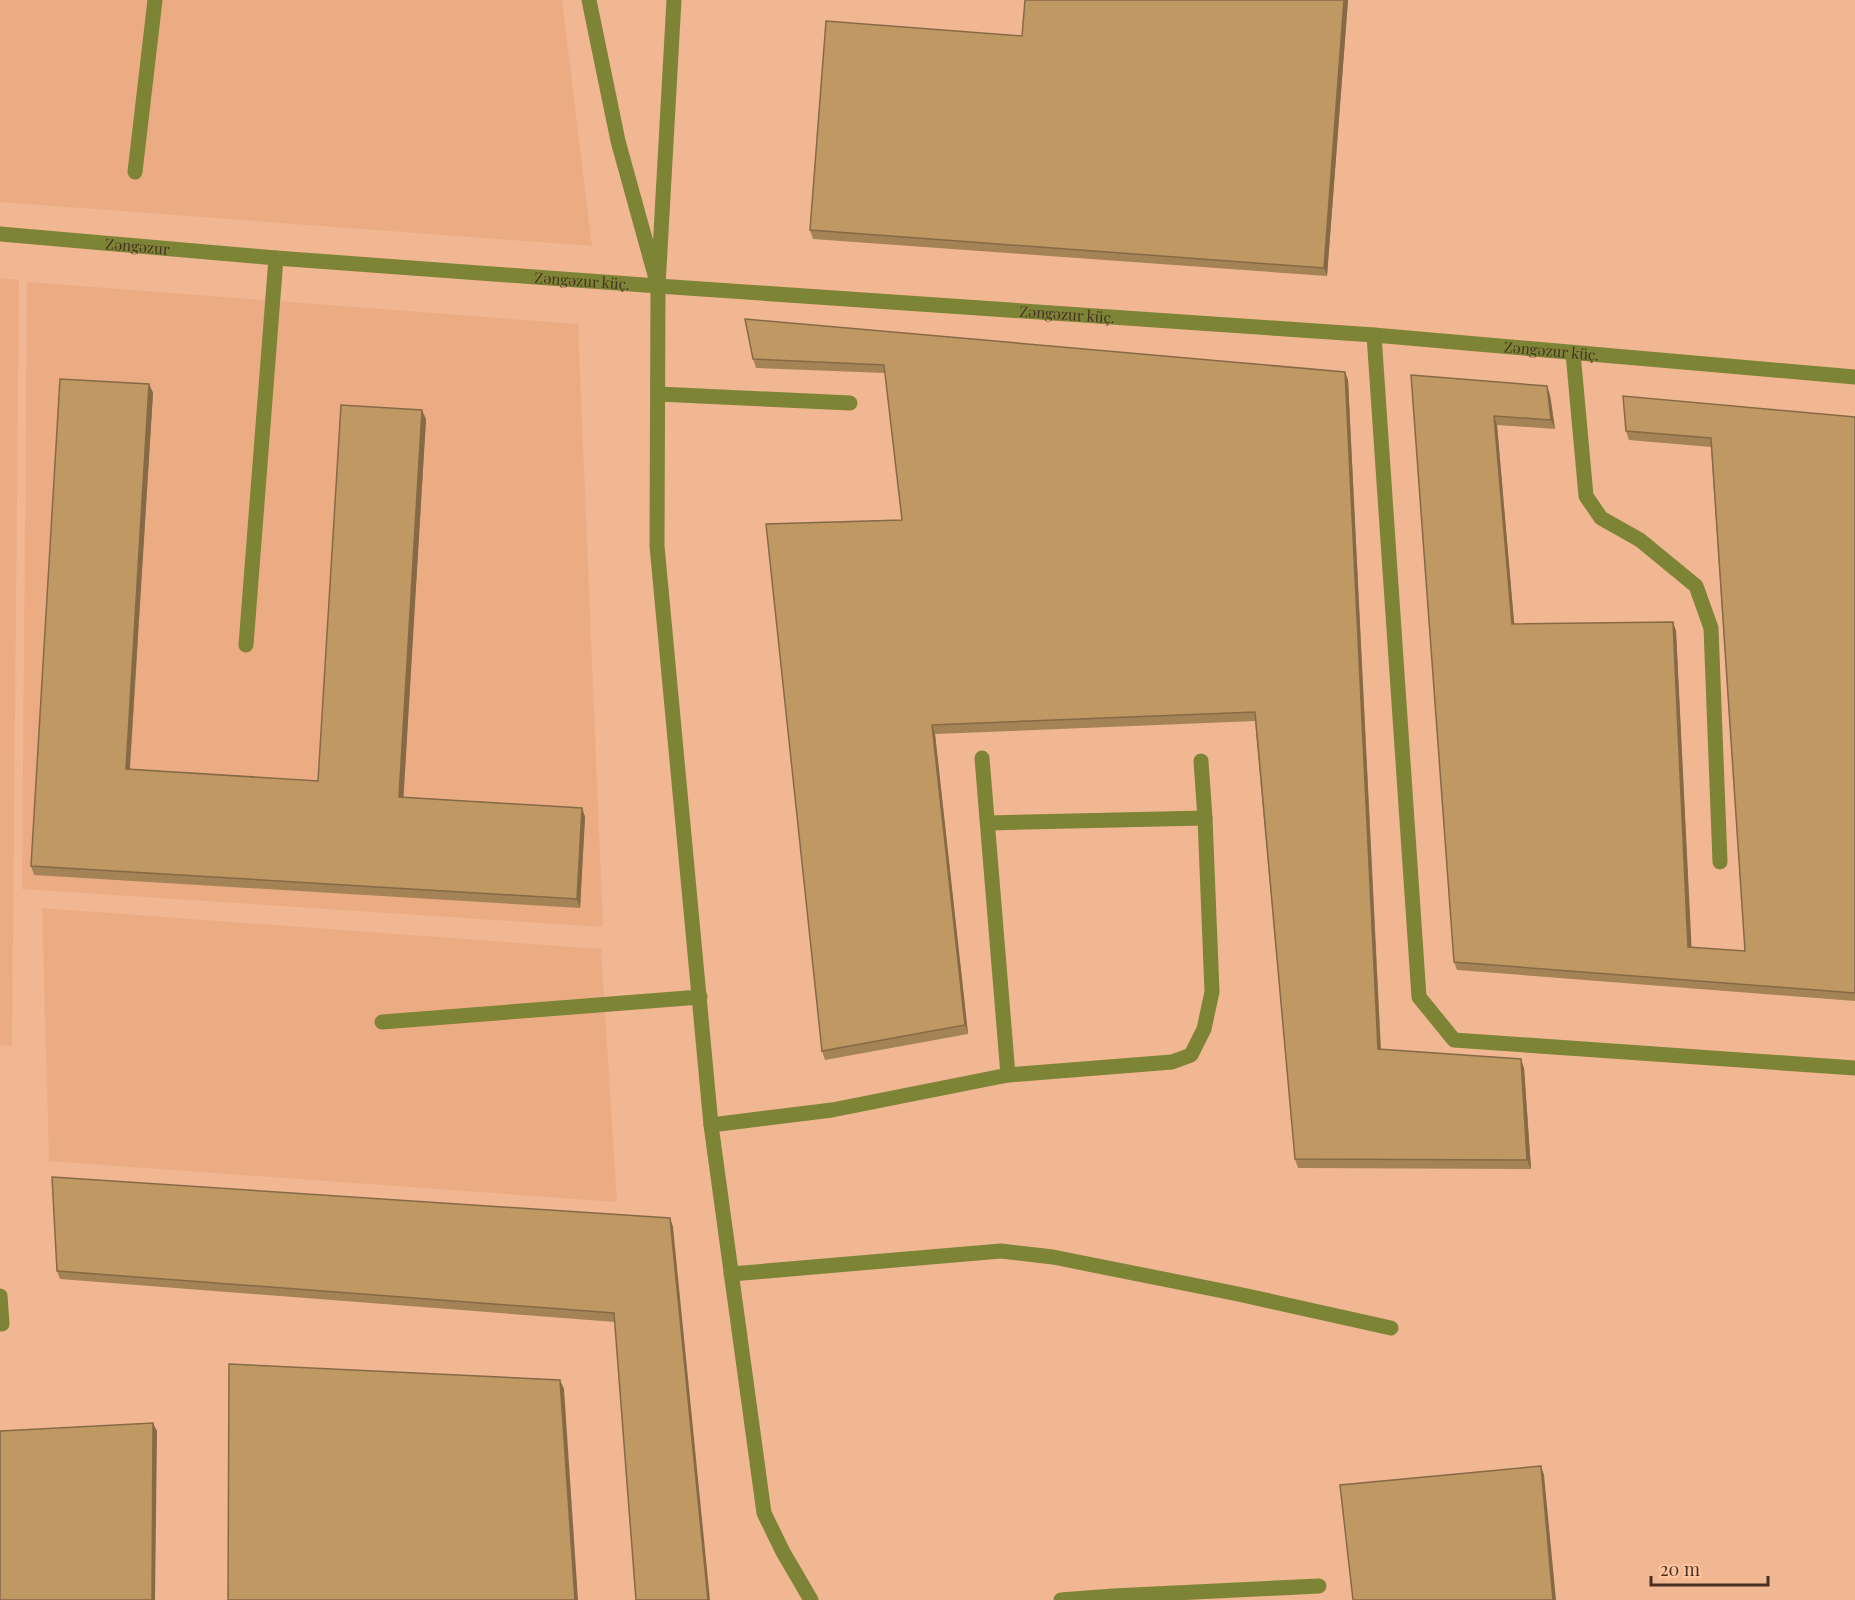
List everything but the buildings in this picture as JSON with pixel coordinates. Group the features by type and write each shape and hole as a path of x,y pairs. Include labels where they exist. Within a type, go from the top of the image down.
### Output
{"street":[{"path":"135,172 154,0"},
{"path":"589,0 618,141 658,286"},
{"path":"674,0 658,286 657,546 711,1125 764,1513 783,1552 811,1600"},
{"name":"Zəngəzur","path":"0,234 276,258"},
{"path":"246,645 276,258"},
{"name":"Zəngəzur küç.","path":"276,258 1374,335 1855,377"},
{"path":"1374,335 1419,997 1454,1040 1855,1068"},
{"path":"1573,353 1586,496 1602,518 1640,540 1696,586 1711,628 1720,862"},
{"path":"658,394 850,403"},
{"path":"982,758 1008,1075"},
{"path":"711,1125 832,1110 1008,1075 1173,1062 1191,1055 1204,1029 1212,992 1202,761"},
{"path":"987,824 1205,818"},
{"path":"381,1022 700,997"},
{"path":"730,1274 1001,1251 1076,1262 1238,1294 1391,1328"},
{"path":"0,1296 2,1324"},
{"path":"1061,1600 1319,1586"}],"shaded area":[{"path":"0,0 562,0 592,246 0,202"},
{"path":"0,278 19,280 12,1047 0,1045"},
{"path":"27,282 578,324 603,927 22,889"},
{"path":"42,908 601,949 617,1202 49,1161"}]}
